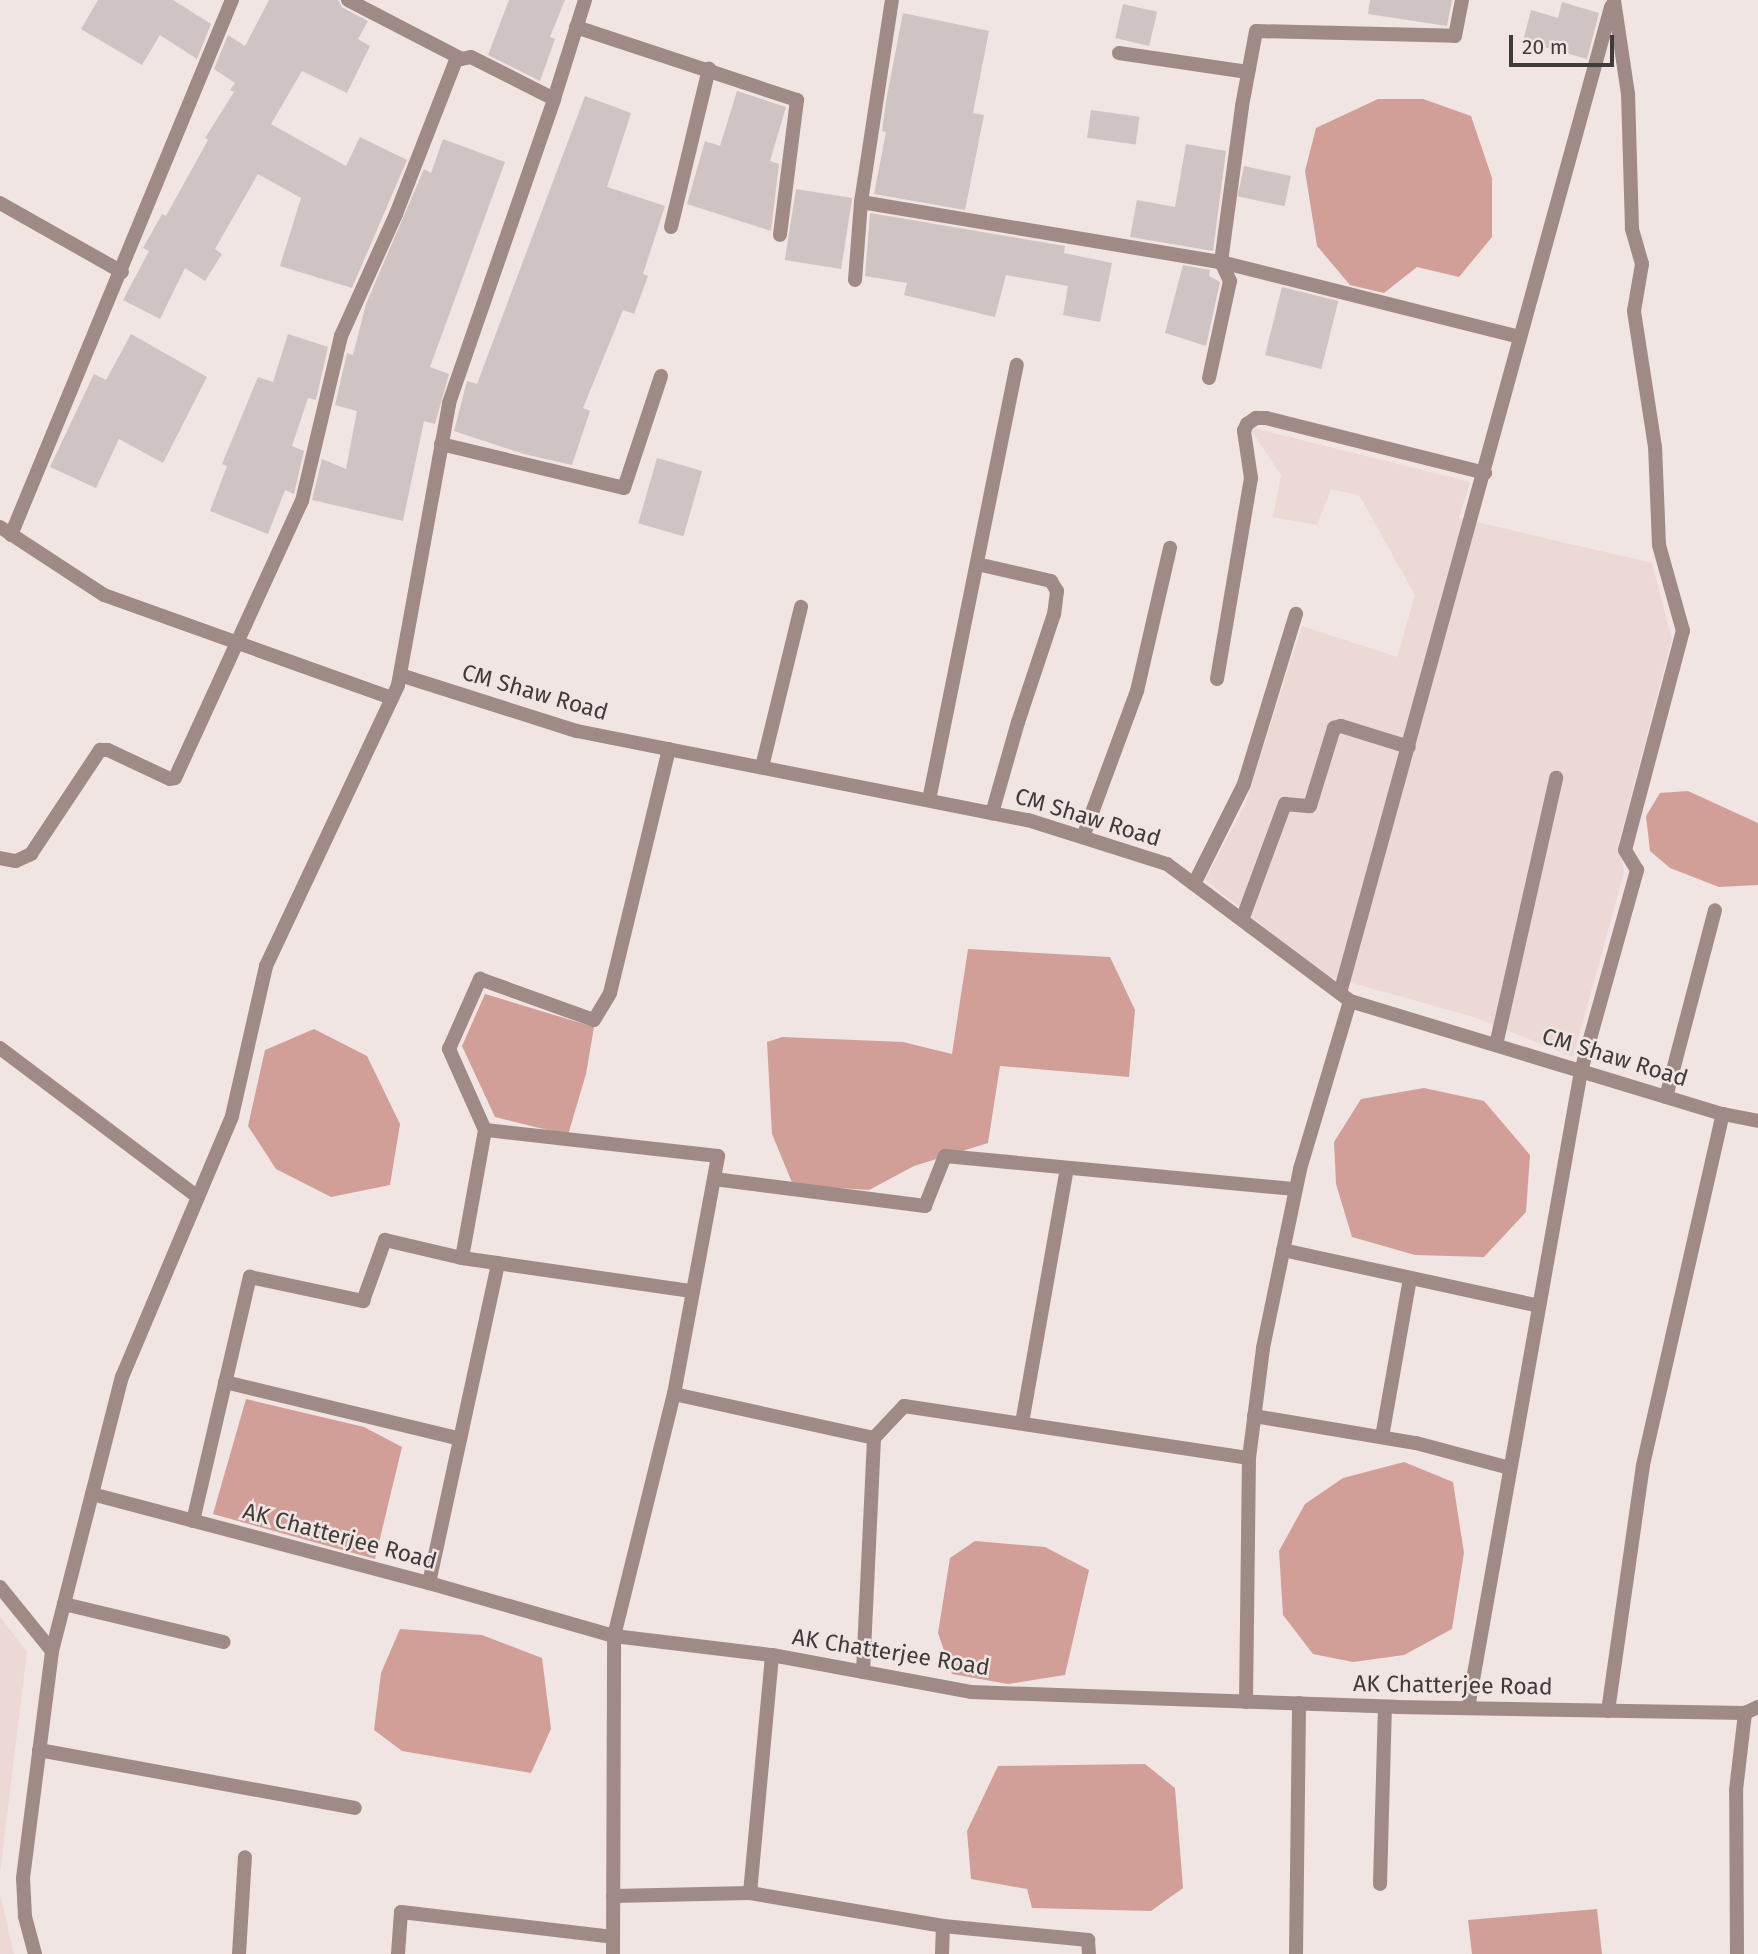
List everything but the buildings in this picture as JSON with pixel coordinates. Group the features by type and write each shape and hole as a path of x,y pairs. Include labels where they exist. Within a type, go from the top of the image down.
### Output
{"street":[{"path":"232,0 122,272 6,531 104,594 392,698"},
{"path":"348,0 462,59"},
{"path":"35,1954 25,1916 23,1878 52,1651 122,1377 232,1116 265,966 392,698 400,675 449,403 554,99 585,0"},
{"path":"855,280 861,202 892,0"},
{"path":"1209,378 1230,281 1221,262 1256,31 1455,36 1462,0"},
{"path":"1468,1708 1581,1071 1637,870 1625,850 1683,631 1659,545 1655,447 1634,310 1642,264 1632,228 1628,94 1614,1"},
{"path":"1246,1702 1249,1458 1263,1348 1295,1189 1409,747 1485,472 1519,337 1614,1"},
{"path":"576,27 797,100 799,106 780,235"},
{"path":"1119,53 1248,72"},
{"path":"0,858 16,861 31,853 100,750 108,750 170,779 175,778 302,501 341,336 396,214 456,60 471,57 554,99"},
{"path":"671,227 709,69"},
{"path":"861,202 1221,262 1519,337"},
{"path":"0,204 122,272"},
{"path":"929,800 1017,365"},
{"path":"441,444 624,488 661,376"},
{"path":"1217,679 1251,478 1244,430 1247,424 1256,418 1266,418 1485,472"},
{"path":"1083,837 1137,691 1170,548"},
{"path":"977,564 1051,581 1057,591 1055,614 1018,722 992,813"},
{"path":"762,767 801,607"},
{"path":"1194,884 1244,785 1296,614"},
{"name":"CM Shaw Road","path":"400,675 577,731 1028,820 1167,864 1345,997 1666,1097 1758,1121"},
{"path":"1242,919 1285,804 1310,806 1334,728 1341,726 1409,747"},
{"path":"462,1258 485,1130 449,1049 480,979 594,1020 610,993 669,749"},
{"path":"1496,1045 1556,778"},
{"path":"1666,1097 1716,910"},
{"path":"0,1048 198,1197"},
{"path":"1608,1711 1643,1465 1723,1114"},
{"path":"485,1130 718,1156 674,1394 614,1636 612,1954"},
{"path":"713,1178 925,1206 945,1156 1295,1189"},
{"path":"1022,1423 1067,1169"},
{"path":"193,1521 250,1277 363,1301 385,1240 462,1258 692,1291"},
{"path":"1283,1250 1539,1306"},
{"path":"429,1583 498,1263"},
{"path":"1382,1437 1410,1278"},
{"path":"225,1382 460,1439"},
{"path":"674,1394 874,1438"},
{"path":"863,1672 874,1438 904,1406 1249,1458"},
{"path":"1254,1416 1382,1437 1509,1468"},
{"name":"AK Chatterjee Road","path":"92,1494 429,1583 614,1636 772,1655 971,1692 1385,1707 1608,1711 1752,1710"},
{"path":"0,1587 52,1651"},
{"path":"64,1604 224,1642"},
{"path":"750,1893 772,1655"},
{"path":"1296,1954 1299,1703"},
{"path":"1380,1884 1385,1707"},
{"path":"1737,1954 1736,1790 1752,1710"},
{"path":"39,1750 355,1808"},
{"path":"239,1954 246,1857"},
{"path":"613,1896 750,1893 943,1926 1088,1940 1089,1954"},
{"path":"398,1954 401,1912 613,1937"},
{"path":"942,1954 943,1926"}],"shaded area":[{"path":"1378,99 1423,99 1471,116 1492,178 1492,237 1459,277 1417,267 1384,293 1350,285 1317,246 1305,171 1316,128"},
{"path":"1249,427 1470,482 1459,518 1652,563 1672,639 1619,842 1624,873 1573,1057 1474,1017 1327,976 1205,880 1245,805 1302,626 1397,657 1415,595 1359,495 1331,489 1317,525 1273,517 1281,475"},
{"path":"1688,791 1758,823 1758,885 1719,887 1670,868 1650,851 1646,816 1660,793"},
{"path":"968,949 1110,957 1135,1010 1129,1077 1000,1066 988,1143 914,1166 869,1190 793,1185 772,1134 767,1042 782,1037 903,1042 952,1054"},
{"path":"485,994 594,1027 586,1074 568,1135 495,1117 462,1046"},
{"path":"314,1029 367,1056 400,1124 390,1185 331,1197 276,1169 248,1126 265,1050"},
{"path":"1424,1088 1484,1101 1530,1155 1526,1212 1484,1257 1415,1255 1352,1237 1336,1184 1334,1142 1361,1099"},
{"path":"246,1399 364,1427 402,1447 375,1559 213,1514"},
{"path":"1404,1462 1453,1482 1464,1553 1452,1629 1404,1655 1353,1662 1313,1654 1283,1615 1279,1551 1305,1504 1343,1478"},
{"path":"975,1541 1045,1547 1089,1570 1065,1675 1008,1684 952,1674 938,1633 950,1558"},
{"path":"0,1617 27,1652 0,1873"},
{"path":"400,1629 482,1635 542,1658 551,1729 531,1773 402,1751 374,1730 381,1673"},
{"path":"1145,1764 1175,1788 1183,1888 1151,1911 1032,1908 1027,1889 971,1879 967,1831 998,1766"},
{"path":"0,1894 14,1954 0,1954"},
{"path":"1597,1909 1602,1954 1472,1954 1468,1920"}]}
